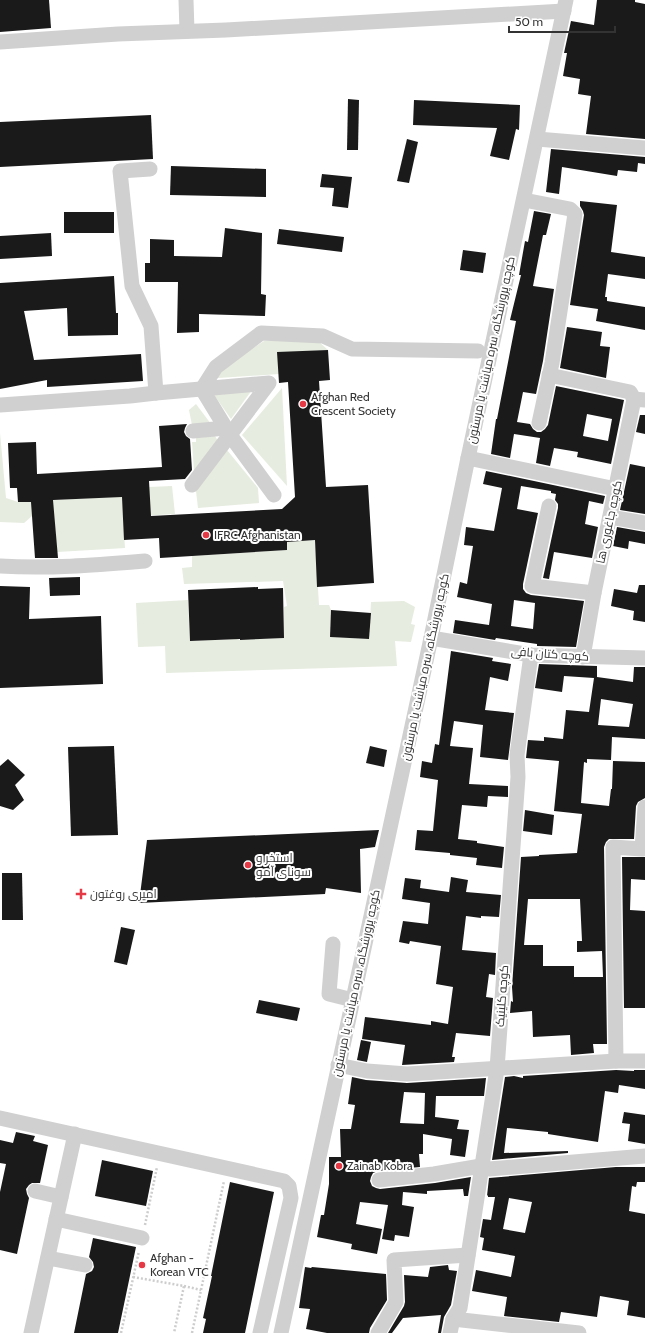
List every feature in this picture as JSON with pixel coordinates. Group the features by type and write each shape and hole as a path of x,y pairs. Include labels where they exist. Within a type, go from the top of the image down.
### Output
{"street":[{"path":"186,0 187,31"},
{"path":"0,42 565,6"},
{"name":"کوچه پرورشگاه، سره میاشت یا مرستون","path":"281,1333 431,638 565,6"},
{"path":"537,139 645,148"},
{"path":"150,169 120,171 132,286 152,326 156,393"},
{"path":"524,200 570,209 575,214 549,375 539,423"},
{"path":"202,388 216,367 261,333 323,336 352,349 478,351"},
{"path":"549,375 630,392 639,405"},
{"path":"0,405 130,396 202,388 269,383 228,432 192,485"},
{"path":"202,388 228,432 274,494"},
{"name":"کوچه جاغوری ها","path":"583,657 594,593 616,489 639,405"},
{"path":"193,431 228,432"},
{"path":"468,458 616,489"},
{"path":"548,506 532,586 594,593"},
{"path":"610,517 645,523"},
{"path":"0,566 28,568 89,566 145,561"},
{"name":"کوچه کتان بافی","path":"431,638 531,655 645,658"},
{"name":"کوچه کلینیک","path":"452,1326 460,1308 497,1069 518,778 517,755 531,655"},
{"path":"616,1061 613,847 642,849 645,806"},
{"path":"333,944 329,994 353,1000"},
{"path":"338,1065 367,1071 407,1074 616,1061 645,1061"},
{"path":"0,1118 284,1181 289,1186 291,1198 260,1333"},
{"path":"31,1333 75,1134"},
{"path":"379,1180 434,1174 481,1166 489,1169 645,1156"},
{"path":"35,1191 61,1197"},
{"path":"56,1219 142,1238"},
{"path":"378,1333 396,1302 394,1260 468,1256"},
{"path":"48,1258 85,1265"},
{"path":"452,1326 579,1333"}],"path":[{"path":"192,1333 227,1168"},
{"path":"133,1277 201,1290"},
{"path":"174,1333 184,1286"}],"shaded area":[{"path":"317,340 328,350 310,351 279,374 218,378 217,372 264,341"},
{"path":"282,388 287,486 242,435"},
{"path":"252,390 231,419 212,392"},
{"path":"196,404 211,424 192,425 189,410"},
{"path":"0,433 6,498 18,502 149,495 149,487 172,486 175,514 123,517 125,548 57,552 54,515 32,516 24,523 0,522"},
{"path":"215,436 218,441 194,472 192,442 196,442 196,438"},
{"path":"227,450 258,488 259,503 198,508 196,491"},
{"path":"315,540 319,605 329,605 331,610 330,637 369,639 371,602 404,601 415,607 411,624 415,625 411,642 395,641 397,666 166,673 165,646 138,647 136,603 188,600 190,641 284,638 284,607 287,606 283,581 184,584 182,568 192,567 192,556 287,550 287,542"}],"building":[{"path":"0,0 49,0 51,28 0,32"},
{"path":"597,0 635,0 635,2 645,4 645,139 586,134 591,96 578,94 580,79 563,76 567,53 564,53 571,21 594,25"},
{"path":"348,99 359,100 358,150 347,150"},
{"path":"414,100 520,105 519,130 516,129 509,160 490,156 497,128 413,125"},
{"path":"151,115 153,159 0,167 0,122"},
{"path":"407,139 418,142 409,183 397,181"},
{"path":"551,149 645,157 645,164 638,163 637,172 618,170 617,176 562,167 559,194 546,192"},
{"path":"171,166 266,169 266,197 170,195"},
{"path":"322,174 352,177 348,208 332,206 334,188 320,187"},
{"path":"580,201 617,205 611,252 645,257 645,279 608,274 605,297 607,297 607,301 645,307 645,330 596,321 598,309 570,305 584,215 580,206"},
{"path":"534,211 551,214 546,235 543,235 533,286 554,289 543,361 536,394 523,392 517,422 530,424 537,432 541,432 545,429 548,425 556,386 624,400 611,464 577,457 578,452 554,448 550,466 536,463 540,438 514,434 510,458 491,454 496,419 516,321 510,320 521,275 519,275 525,241 528,242","holes":["587,414 612,419 608,441 583,436"]},
{"path":"64,212 114,212 114,233 64,233"},
{"path":"225,228 262,233 261,294 266,295 265,316 199,314 199,332 177,333 178,282 145,282 145,263 150,263 150,239 174,240 174,256 222,257"},
{"path":"279,229 344,237 342,252 277,244"},
{"path":"51,233 52,256 0,259 0,236"},
{"path":"463,250 486,253 483,273 460,270"},
{"path":"114,276 116,313 118,313 118,335 68,336 67,308 24,311 34,360 141,354 143,381 47,387 47,380 0,389 0,283"},
{"path":"567,327 602,332 600,346 610,347 606,378 560,368"},
{"path":"328,350 330,380 319,381 326,487 368,485 374,583 317,587 315,540 287,542 287,550 160,558 159,538 124,540 122,497 53,500 58,558 35,558 31,502 18,502 17,488 10,488 8,443 36,442 37,474 162,467 159,426 187,424 184,432 190,439 192,470 185,479 149,481 151,516 282,509 295,497 288,382 279,383 277,352"},
{"path":"640,415 645,415 645,434 636,432"},
{"path":"630,464 645,467 645,514 620,510"},
{"path":"486,471 605,496 603,504 589,501 585,524 598,527 592,558 554,552 549,579 543,578 558,508 558,504 555,500 556,494 551,493 551,491 521,486 517,509 538,513 523,589 526,593 531,595 584,601 576,647 537,646 537,644 496,638 495,640 453,633 455,620 489,625 492,604 457,597 460,582 467,584 473,546 464,545 466,527 494,531 502,488 483,484","holes":["514,600 535,603 533,629 511,626"]},
{"path":"617,527 645,532 645,544 629,541 628,549 613,546"},
{"path":"80,577 80,595 50,596 49,578"},
{"path":"639,585 645,585 645,622 633,620 634,611 611,606 614,589 637,593"},
{"path":"0,586 30,587 29,619 101,616 103,684 0,688"},
{"path":"258,587 258,589 283,588 284,638 190,641 188,590"},
{"path":"331,610 371,613 369,639 330,637"},
{"path":"451,651 493,658 492,661 511,664 508,681 490,677 485,710 514,713 508,760 480,757 483,725 454,721 450,746 473,748 469,784 508,786 508,797 488,796 487,807 462,805 458,839 477,841 477,843 504,847 502,868 476,865 477,858 450,855 450,853 415,850 417,830 433,831 438,780 420,777 422,761 432,763 435,744 439,745"},
{"path":"539,664 597,666 597,677 633,682 634,667 645,667 645,739 612,737 611,760 587,759 587,763 584,762 581,803 609,806 612,789 613,761 645,762 645,798 638,802 636,806 634,839 609,839 604,847 607,1044 593,1044 594,1053 571,1055 570,1035 533,1037 532,1011 510,1013 511,1001 513,1002 512,987 521,857 577,853 582,814 554,811 559,761 526,758 528,740 544,741 544,737 563,739 566,710 589,712 594,678 564,676 562,692 535,688","holes":["601,699 633,704 629,727 598,725","528,899 580,899 582,941 577,941 577,952 602,951 603,977 574,977 574,966 543,966 543,945 524,945"]},
{"path":"114,746 118,835 71,836 68,747"},
{"path":"370,746 387,750 384,767 366,763"},
{"path":"8,759 25,775 15,785 24,800 13,810 0,806 0,766"},
{"path":"525,810 554,815 552,835 523,831"},
{"path":"379,830 375,847 360,849 361,893 326,888 325,894 139,903 147,840"},
{"path":"622,857 645,857 645,880 631,879 630,910 645,911 645,1008 624,1008"},
{"path":"2,873 22,873 23,920 2,920"},
{"path":"451,877 468,880 466,892 501,895 499,917 481,916 481,918 466,916 462,950 496,953 495,975 489,974 486,997 493,998 490,1036 456,1033 452,1057 455,1057 454,1062 402,1065 405,1045 362,1039 365,1017 431,1025 431,1021 448,1024 453,987 436,984 441,946 410,941 409,944 399,942 403,921 428,924 430,903 402,899 405,878 421,880 420,888 449,892"},
{"path":"121,927 135,930 127,965 114,962"},
{"path":"259,1000 300,1008 297,1021 256,1013"},
{"path":"361,1040 371,1042 367,1062 357,1060"},
{"path":"616,1070 645,1070 645,1089 619,1085 618,1093 605,1091 598,1142 548,1134 548,1132 507,1128 504,1153 568,1151 568,1153 492,1160 505,1077 514,1076 523,1078 523,1076"},
{"path":"352,1077 366,1080 407,1083 486,1078 484,1096 436,1096 435,1117 459,1120 457,1129 469,1130 465,1157 450,1155 452,1139 423,1134 423,1154 419,1154 420,1167 378,1171 373,1173 370,1181 372,1186 380,1189 435,1183 471,1177 468,1196 464,1196 463,1189 427,1191 427,1194 403,1192 402,1205 414,1207 409,1237 395,1235 394,1241 382,1239 388,1205 360,1202 356,1224 382,1229 377,1254 351,1249 352,1244 317,1237 321,1215 324,1215 329,1184 329,1157 341,1157 340,1129 351,1129 355,1105 348,1104","holes":["404,1092 425,1093 424,1124 400,1123"]},
{"path":"624,1112 645,1115 645,1144 628,1141 630,1124 622,1123"},
{"path":"16,1132 35,1136 33,1141 48,1145 40,1183 32,1183 26,1189 29,1198 17,1254 0,1250 0,1192 6,1164 0,1163 0,1140 13,1143"},
{"path":"102,1160 153,1171 146,1206 95,1196"},
{"path":"616,1167 645,1167 645,1182 637,1182 636,1187 632,1186 629,1211 645,1214 645,1318 627,1315 629,1301 600,1296 597,1317 561,1312 559,1322 504,1316 507,1297 472,1291 476,1270 511,1277 515,1256 482,1250 484,1238 480,1237 483,1219 491,1220 495,1197 487,1196 489,1178","holes":["509,1198 532,1202 525,1233 503,1229"]},
{"path":"230,1182 274,1192 245,1333 203,1333 206,1319 203,1318"},
{"path":"93,1238 136,1247 118,1333 74,1333 86,1274 92,1271 94,1267 93,1262 89,1257"},
{"path":"448,1265 449,1270 457,1271 451,1305 444,1317 441,1333 438,1333 441,1315 403,1318 392,1333 388,1333 404,1306 404,1275 428,1277 430,1267"},
{"path":"305,1267 386,1274 387,1300 370,1328 369,1333 327,1333 306,1329 310,1309 299,1308"}],"place":[{"name":"Afghan Red Crescent Society","path":"303,404"},
{"name":"IFRC Afghanistan","path":"206,535"},
{"name":"استخر و سونای آمو","path":"248,865"},
{"name":"امیری روغتون","path":"81,894"},
{"name":"Zainab Kobra","path":"339,1166"},
{"name":"Afghan - Korean VTC","path":"142,1265"}]}
